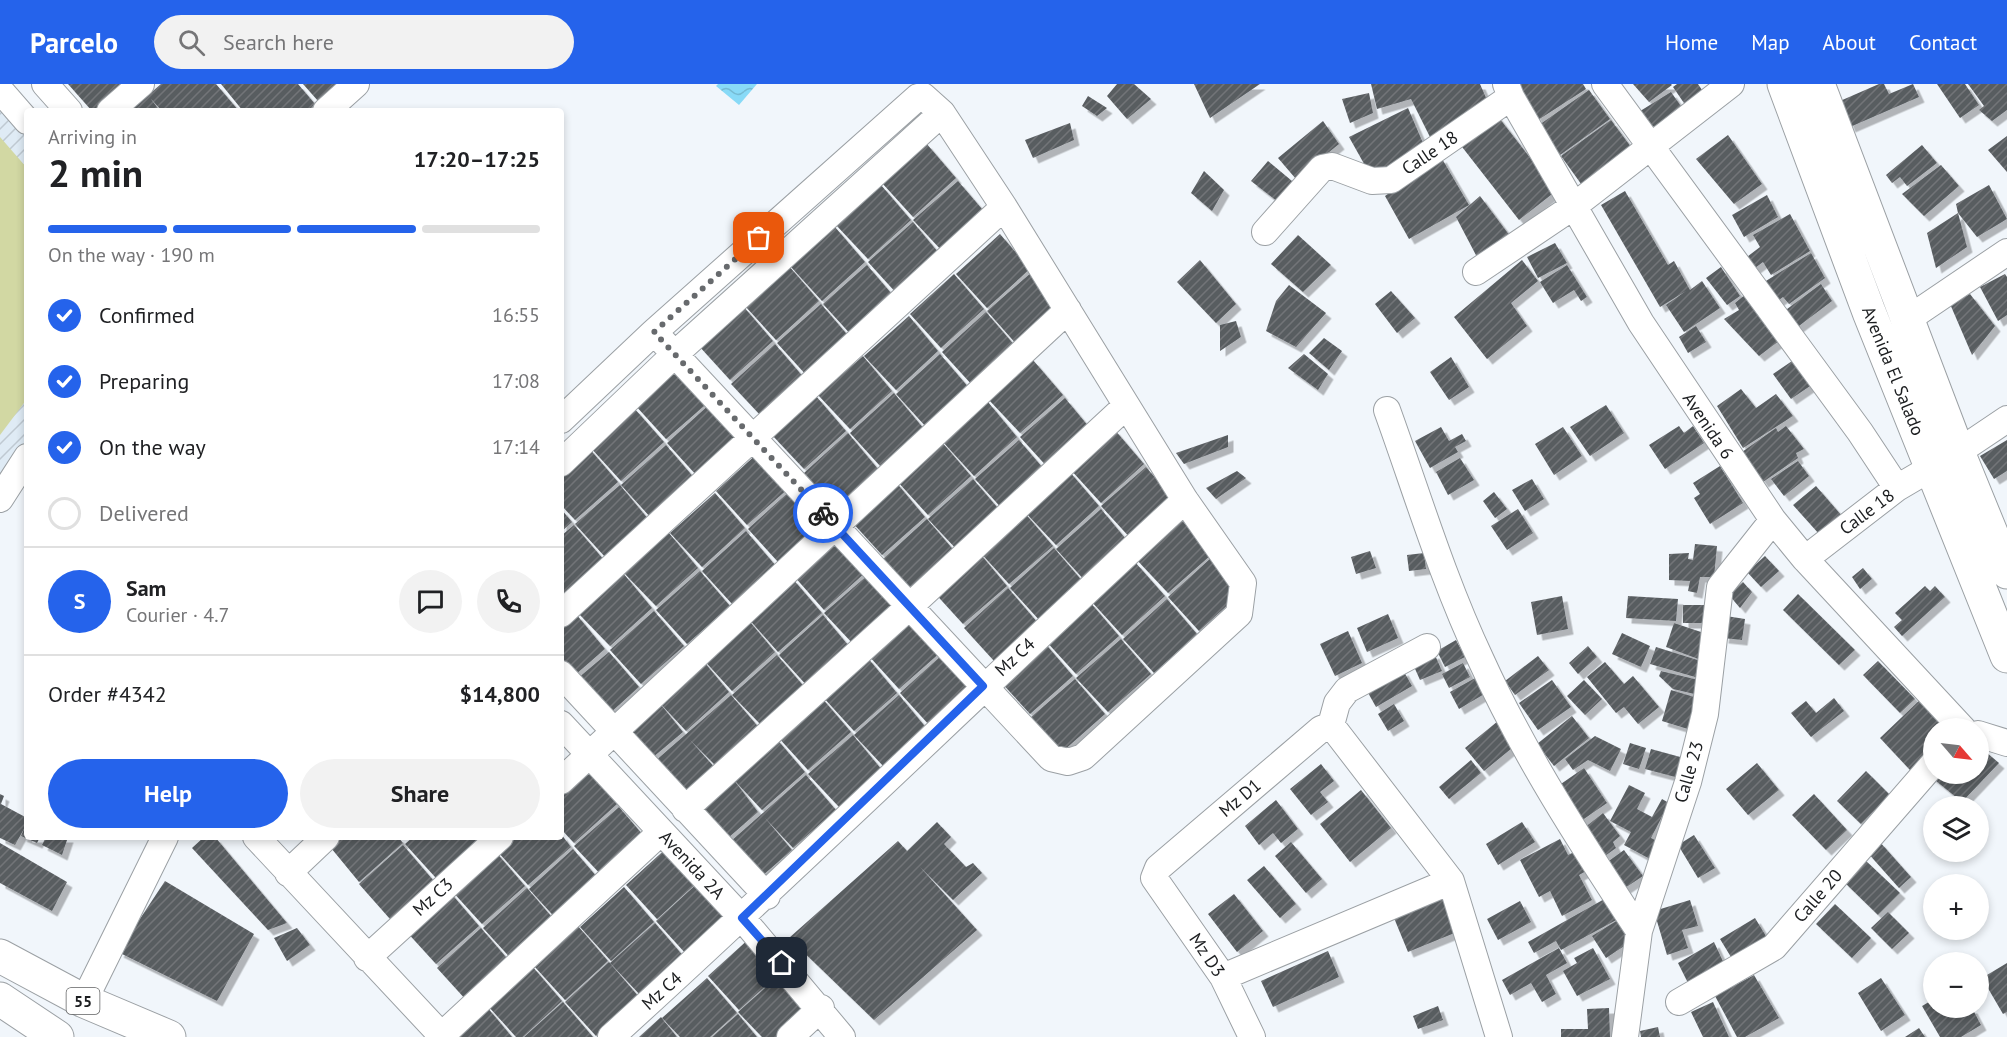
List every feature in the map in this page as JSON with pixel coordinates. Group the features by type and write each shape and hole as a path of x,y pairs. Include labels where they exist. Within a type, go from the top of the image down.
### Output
{"main road":[{"name":"Avenida El Salado","path":"1784,84 1945,460 2007,572"},
{"name":"Avenida El Salado","path":"1818,84 1908,320 1945,460 2007,656"},
{"name":"55","path":"0,956 84,1001 169,1037"},
{"name":"55","path":"0,999 57,1037"}],"street":[{"path":"45,84 66,108"},
{"path":"113,108 141,84"},
{"path":"329,108 356,84"},
{"path":"1605,84 1860,432 1897,489"},
{"path":"1476,272 1574,206 1731,84"},
{"path":"0,90 24,118"},
{"name":"Calle 18","path":"1264,232 1322,168 1332,166 1372,181 1391,180 1508,91"},
{"name":"Avenida 6","path":"1508,91 1641,323 1773,520 1805,559 1953,718"},
{"path":"564,417 654,332 923,96 942,114 1004,207 1185,500 1243,584 1239,614 1083,757 1068,762 1051,758 654,332"},
{"path":"564,460 675,354 942,114"},
{"path":"564,611 1004,207"},
{"path":"1908,320 2007,252"},
{"path":"564,778 1068,310"},
{"path":"685,809 910,606 1126,406"},
{"path":"1387,410 1480,660 1507,713 1583,845 1639,931"},
{"name":"Calle 18","path":"1805,559 1897,489 2007,420"},
{"path":"0,499 24,462"},
{"name":"Mz C4","path":"611,1037 767,896 983,686 1185,500"},
{"name":"Calle 23","path":"1625,1037 1639,931 1688,782 1705,714 1720,587 1773,520"},
{"path":"1427,647 1347,690 1336,703 1331,725 1450,881 1499,1037"},
{"name":"Avenida 2A","path":"564,677 767,896"},
{"name":"Mz D1","path":"1154,878 1158,868 1167,860 1321,729 1331,725"},
{"name":"Avenida 2A","path":"564,727 742,918 821,1008 842,1037"},
{"path":"1989,737 2007,743"},
{"name":"Calle 20","path":"1679,1002 1774,947 1923,776"},
{"path":"259,840 442,1036 661,832"},
{"path":"84,1001 164,840"},
{"path":"288,873 323,840"},
{"name":"Mz C3","path":"367,958 497,840"},
{"name":"Mz D3","path":"1154,878 1223,977 1252,1037"},
{"path":"1223,977 1450,881"},
{"path":"790,1037 821,1008"}],"shaded area":[{"path":"0,104 24,132 24,443 0,479"}],"green space":[{"path":"0,137 24,165 24,403 0,435"}],"water":[{"path":"718,84 757,84 739,105 716,86"}],"building":[{"path":"68,84 141,84 113,108 89,108"},
{"path":"161,84 216,84 236,108 159,108 151,99 158,108 133,108"},
{"path":"221,84 298,84 315,104 311,108 241,108"},
{"path":"303,84 340,84 319,102"},
{"path":"1117,84 1134,84 1151,99 1127,119 1107,96"},
{"path":"1194,84 1260,84 1210,118"},
{"path":"1371,84 1480,84 1490,107 1433,143 1411,99 1377,109"},
{"path":"1518,84 1583,84 1586,89 1538,120"},
{"path":"1633,84 1671,84 1672,85 1649,102"},
{"path":"1677,84 1698,84 1704,93 1686,106 1673,87"},
{"path":"1879,84 1884,84 1889,94 1913,84 1919,97 1850,127 1840,101"},
{"path":"1937,84 1965,84 1979,105 1960,118"},
{"path":"1968,84 2007,84 2007,110 1992,121 1979,110 1984,106"},
{"path":"1589,90 1610,119 1560,155 1539,125"},
{"path":"1671,92 1683,109 1652,131 1637,113"},
{"path":"1369,93 1373,113 1350,123 1342,99"},
{"path":"1088,96 1107,108 1097,116 1082,106"},
{"path":"1408,108 1426,150 1372,178 1349,137"},
{"path":"1496,114 1556,191 1519,220 1459,143"},
{"path":"1611,120 1634,151 1584,188 1561,156"},
{"path":"1323,121 1339,144 1296,179 1278,158"},
{"path":"1070,123 1074,140 1033,158 1025,140"},
{"path":"1728,135 1762,184 1734,204 1696,159"},
{"path":"2007,136 2007,172 1988,150"},
{"path":"926,143 956,178 913,217 882,183"},
{"path":"1922,145 1937,163 1907,186 1900,177 1892,183 1886,175"},
{"path":"1441,157 1469,205 1409,239 1385,196"},
{"path":"1268,161 1298,186 1282,205 1251,181"},
{"path":"1941,165 1959,186 1924,216 1902,194"},
{"path":"1204,171 1224,190 1212,211 1191,193"},
{"path":"958,181 988,216 945,254 913,220"},
{"path":"881,185 911,220 868,259 836,225"},
{"path":"1989,185 2007,219 1977,237 1958,213 1956,204"},
{"path":"1625,191 1668,265 1674,261 1690,290 1702,281 1720,308 1684,332 1666,305 1686,291 1660,307 1601,205"},
{"path":"1767,195 1778,217 1744,237 1732,215"},
{"path":"1480,196 1513,240 1478,259 1456,217"},
{"path":"1958,213 1967,247 1936,268 1927,233"},
{"path":"1790,214 1810,251 1771,275 1763,262 1751,271 1743,260 1760,247 1753,235"},
{"path":"913,222 943,258 899,296 868,262"},
{"path":"835,227 865,262 822,301 791,267"},
{"path":"1000,234 1030,269 987,308 956,274"},
{"path":"1298,235 1331,265 1303,292 1271,264"},
{"path":"1555,243 1567,263 1538,278 1527,257"},
{"path":"1811,253 1825,278 1789,304 1783,297 1775,303 1761,284"},
{"path":"1200,260 1236,304 1216,323 1177,282"},
{"path":"1522,260 1538,281 1511,303 1527,326 1487,359 1454,317"},
{"path":"867,265 897,300 854,338 823,304"},
{"path":"1567,265 1587,297 1581,301 1574,290 1553,303 1540,282"},
{"path":"789,266 819,301 776,340 745,306"},
{"path":"1721,267 1740,296 1727,305 1706,278"},
{"path":"1032,272 1062,307 1018,346 987,311"},
{"path":"954,274 984,309 941,348 910,314"},
{"path":"2005,274 2007,277 2007,315 1998,321 1980,287"},
{"path":"1821,284 1832,301 1795,329 1783,312"},
{"path":"1289,285 1326,313 1296,347 1266,331 1276,301"},
{"path":"1391,291 1415,318 1397,333 1375,304"},
{"path":"1746,294 1779,341 1759,356 1724,319 1739,310 1735,303"},
{"path":"1970,294 1995,326 1972,355 1950,304"},
{"path":"821,304 851,339 808,377 777,343"},
{"path":"743,306 773,341 730,380 699,346"},
{"path":"986,312 1016,347 973,386 942,352"},
{"path":"909,316 938,351 896,390 864,356"},
{"path":"1236,321 1241,337 1220,351 1220,325"},
{"path":"1696,326 1706,342 1688,353 1679,337"},
{"path":"1324,338 1342,351 1329,370 1309,353"},
{"path":"775,344 805,379 762,417 731,384"},
{"path":"940,354 970,389 927,428 896,394"},
{"path":"1304,354 1328,374 1318,390 1288,368"},
{"path":"863,356 892,391 850,429 818,395"},
{"path":"1451,357 1469,387 1449,400 1430,372"},
{"path":"1795,359 1813,384 1791,399 1773,374"},
{"path":"1033,360 1063,395 1020,433 989,400"},
{"path":"680,365 710,401 666,439 635,405"},
{"path":"1741,389 1756,408 1776,394 1793,416 1743,448 1717,406"},
{"path":"894,393 924,429 881,467 850,433"},
{"path":"816,396 846,431 804,469 772,435"},
{"path":"1065,398 1094,433 1051,471 1020,437"},
{"path":"988,402 1017,437 974,476 943,442"},
{"path":"711,403 741,438 698,477 667,443"},
{"path":"1606,405 1624,433 1590,456 1570,427"},
{"path":"634,408 664,442 621,481 590,447"},
{"path":"1679,426 1684,433 1693,426 1704,443 1665,469 1649,445"},
{"path":"1786,426 1804,449 1796,453 1798,458 1763,482 1742,452 1776,428 1778,432"},
{"path":"1441,427 1449,441 1462,434 1466,441 1455,447 1458,452 1430,468 1415,441"},
{"path":"1563,427 1582,456 1554,475 1535,444"},
{"path":"1114,429 1144,464 1101,503 1070,469"},
{"path":"848,433 878,469 835,507 804,473"},
{"path":"1228,435 1228,447 1184,464 1176,453"},
{"path":"1019,440 1049,475 1006,513 975,479"},
{"path":"2007,440 2007,471 1994,479 1980,456"},
{"path":"941,441 971,476 928,515 897,481"},
{"path":"666,445 696,480 652,519 621,485"},
{"path":"588,447 618,482 575,520 564,508 564,468"},
{"path":"760,451 790,487 747,525 716,491"},
{"path":"1460,458 1474,480 1448,495 1436,472"},
{"path":"1798,461 1809,476 1784,496 1771,479"},
{"path":"1720,466 1743,503 1710,524 1694,498 1700,494 1693,483"},
{"path":"1146,467 1176,502 1133,541 1101,506"},
{"path":"1069,471 1099,506 1056,545 1024,511"},
{"path":"1237,471 1246,478 1216,499 1206,488"},
{"path":"973,479 1003,514 960,553 928,519"},
{"path":"1532,479 1544,499 1525,511 1512,490"},
{"path":"895,481 925,517 882,555 851,521"},
{"path":"620,485 649,520 606,558 575,524"},
{"path":"1816,486 1842,516 1820,535 1793,505"},
{"path":"792,489 822,524 779,563 748,529"},
{"path":"1494,492 1507,509 1495,518 1483,501"},
{"path":"715,493 745,528 702,567 670,533"},
{"path":"1101,509 1130,544 1087,583 1056,549"},
{"path":"1518,509 1533,533 1507,550 1491,526"},
{"path":"1023,511 1053,546 1009,584 978,550"},
{"path":"564,513 572,522 564,529"},
{"path":"927,519 957,554 914,593 883,559"},
{"path":"1181,519 1211,555 1168,593 1136,559"},
{"path":"574,525 604,560 564,595 564,533"},
{"path":"746,531 776,566 733,605 702,571"},
{"path":"669,533 698,568 656,606 624,573"},
{"path":"837,536 867,571 824,610 793,575"},
{"path":"1695,544 1717,546 1714,577 1700,577 1697,593 1688,591 1690,581 1669,580 1669,554 1689,553 1688,559 1693,560"},
{"path":"1054,548 1084,583 1041,622 1010,588"},
{"path":"977,550 1007,586 963,624 932,590"},
{"path":"1370,551 1376,568 1356,574 1351,557"},
{"path":"1424,553 1426,569 1409,571 1407,555"},
{"path":"1765,556 1779,571 1761,587 1747,572"},
{"path":"1212,557 1242,592 1199,631 1168,597"},
{"path":"1135,562 1165,596 1122,635 1091,601"},
{"path":"1863,568 1872,579 1860,589 1852,577"},
{"path":"700,571 730,606 687,644 656,610"},
{"path":"623,573 652,608 610,646 578,613"},
{"path":"869,574 898,609 856,647 824,613"},
{"path":"792,578 822,613 778,652 747,617"},
{"path":"1743,582 1752,592 1740,608 1729,595"},
{"path":"1925,586 1930,591 1935,586 1945,597 1902,636 1894,627 1902,620 1895,613"},
{"path":"1008,588 1038,623 995,662 964,628"},
{"path":"1798,594 1855,650 1839,665 1783,610"},
{"path":"1562,596 1568,629 1537,635 1531,602"},
{"path":"1628,596 1678,599 1676,621 1626,618"},
{"path":"1167,599 1197,634 1154,673 1123,639"},
{"path":"1089,601 1119,636 1076,674 1045,640"},
{"path":"1683,605 1704,605 1704,623 1683,623"},
{"path":"654,611 684,646 641,684 610,650"},
{"path":"576,614 605,649 575,675 564,663 564,624"},
{"path":"1388,614 1398,638 1367,652 1357,628"},
{"path":"823,615 853,651 810,689 779,655"},
{"path":"913,615 942,651 899,689 868,655"},
{"path":"1726,616 1745,619 1742,640 1723,638"},
{"path":"746,617 775,652 732,691 701,657"},
{"path":"1674,623 1710,635 1701,660 1666,647"},
{"path":"1348,631 1362,663 1335,676 1320,644"},
{"path":"1622,633 1650,646 1641,667 1612,654"},
{"path":"1121,639 1151,674 1108,712 1076,678"},
{"path":"1456,640 1465,657 1445,667 1437,651"},
{"path":"1043,641 1073,676 1030,714 999,680"},
{"path":"1588,646 1597,657 1578,674 1569,663"},
{"path":"1656,647 1707,663 1702,679 1650,664"},
{"path":"609,652 639,687 609,714 577,679"},
{"path":"944,653 974,688 931,727 900,693"},
{"path":"1434,653 1442,671 1420,680 1412,662"},
{"path":"777,655 807,690 764,728 732,695"},
{"path":"1538,656 1549,670 1515,695 1505,681"},
{"path":"700,657 729,692 686,731 658,701 683,732 652,758 625,727"},
{"path":"867,657 897,693 854,731 823,697"},
{"path":"1878,661 1915,699 1900,713 1863,675"},
{"path":"1605,662 1624,684 1633,676 1659,707 1638,724 1624,707 1616,713 1587,677"},
{"path":"1463,663 1470,677 1449,688 1442,674"},
{"path":"1403,670 1412,686 1376,707 1367,691"},
{"path":"1661,671 1707,682 1703,696 1673,689 1659,676"},
{"path":"1477,677 1486,693 1459,709 1450,692"},
{"path":"1075,679 1105,714 1062,752 1030,718"},
{"path":"1552,680 1571,707 1538,730 1519,703"},
{"path":"1584,680 1602,699 1585,715 1567,696"},
{"path":"1671,690 1701,699 1691,730 1662,721"},
{"path":"731,695 761,730 718,768 690,740 717,770 686,797 654,762"},
{"path":"899,695 928,730 886,769 854,735"},
{"path":"821,697 851,732 808,770 777,736"},
{"path":"1923,697 1942,718 1923,718 1923,758 1910,770 1880,738"},
{"path":"1834,698 1844,711 1811,737 1791,713 1806,701 1816,713"},
{"path":"1394,704 1404,721 1388,731 1378,714"},
{"path":"1572,716 1589,738 1554,766 1537,744"},
{"path":"1498,721 1517,744 1484,771 1465,748"},
{"path":"853,735 882,770 840,808 808,774"},
{"path":"1595,736 1621,749 1610,771 1588,760 1573,770 1565,759"},
{"path":"775,737 805,772 762,810 734,780 758,812 728,838 701,807"},
{"path":"1630,743 1646,748 1639,769 1623,764"},
{"path":"1651,749 1684,758 1679,778 1645,769"},
{"path":"1989,755 1999,763 1989,774"},
{"path":"1471,760 1481,773 1449,799 1439,787"},
{"path":"1757,763 1779,790 1748,815 1726,789"},
{"path":"1321,764 1334,781 1320,792 1328,802 1311,815 1290,789"},
{"path":"1584,768 1607,803 1581,821 1558,786"},
{"path":"587,770 617,804 574,843 564,832 564,790"},
{"path":"1866,771 1890,795 1861,824 1837,801"},
{"path":"806,775 836,810 793,848 765,818 792,850 762,876 730,842"},
{"path":"1940,784 1979,784 1968,796 1955,796"},
{"path":"1629,785 1645,793 1637,809 1652,817 1662,799 1669,803 1651,838 1659,842 1650,859 1624,845 1631,832 1610,821"},
{"path":"1361,790 1391,828 1350,862 1320,824"},
{"path":"0,794 4,796 1,804 24,816 24,829 15,845 0,838"},
{"path":"1814,794 1847,830 1826,850 1792,815"},
{"path":"1276,800 1298,829 1281,843 1273,833 1259,845 1245,826"},
{"path":"619,807 649,842 606,880 574,846"},
{"path":"1603,813 1620,836 1613,842 1616,848 1605,856 1584,828"},
{"path":"937,822 951,837 944,844 966,867 973,863 982,873 953,900 920,867 977,930 874,1020 789,938 898,841 907,851"},
{"path":"1522,822 1535,842 1498,865 1486,844"},
{"path":"1694,835 1715,868 1698,878 1678,845"},
{"path":"564,838 571,847 528,885 497,851 510,840 564,840"},
{"path":"1560,839 1568,855 1578,850 1588,870 1579,875 1592,900 1562,916 1550,891 1539,897 1520,860"},
{"path":"44,840 67,840 62,855 42,845"},
{"path":"201,840 218,840 287,923 268,930 192,848"},
{"path":"324,840 400,840 403,843 359,882"},
{"path":"410,840 479,840 436,878 405,844"},
{"path":"1879,841 1911,877 1899,888 1867,852"},
{"path":"1291,842 1322,879 1306,893 1275,856"},
{"path":"0,843 67,882 52,911 0,883"},
{"path":"403,845 433,880 390,919 359,884"},
{"path":"670,845 700,880 657,919 626,885"},
{"path":"573,849 603,884 560,923 529,889"},
{"path":"1624,850 1643,876 1625,888 1606,863"},
{"path":"495,851 525,886 482,924 451,890"},
{"path":"1864,859 1900,893 1878,915 1843,881"},
{"path":"1264,866 1296,904 1280,918 1247,880"},
{"path":"165,881 254,934 217,1001 118,952"},
{"path":"700,881 730,916 687,955 656,921"},
{"path":"624,887 654,922 611,961 580,927"},
{"path":"527,888 557,923 514,962 483,928"},
{"path":"449,891 479,926 436,964 405,930"},
{"path":"1234,894 1263,931 1237,952 1208,914"},
{"path":"1608,897 1620,918 1561,950 1556,941 1534,953 1528,942"},
{"path":"1443,898 1457,932 1408,952 1394,918"},
{"path":"1690,900 1698,926 1682,930 1688,948 1667,955 1654,911"},
{"path":"1520,901 1531,922 1498,940 1487,919"},
{"path":"1835,904 1871,938 1852,958 1816,924"},
{"path":"1888,912 1909,933 1892,949 1871,928"},
{"path":"1755,918 1769,941 1734,962 1720,939"},
{"path":"1618,920 1632,941 1606,958 1592,936"},
{"path":"655,923 685,958 642,997 610,963"},
{"path":"578,926 608,961 565,1000 534,966"},
{"path":"297,928 310,945 287,961 274,938"},
{"path":"481,928 511,963 468,1002 437,968"},
{"path":"752,936 782,971 739,1010 708,976"},
{"path":"1714,942 1727,970 1692,991 1678,963"},
{"path":"1559,948 1567,963 1546,975 1556,994 1542,1002 1531,983 1510,995 1502,980"},
{"path":"1593,948 1610,979 1577,996 1563,971 1577,963 1574,958"},
{"path":"1328,951 1339,977 1273,1007 1261,981"},
{"path":"609,962 639,997 596,1036 565,1002"},
{"path":"2007,963 2007,1012 2003,1014 1989,990 1989,974"},
{"path":"532,966 562,1001 523,1037 516,1037 488,1006"},
{"path":"783,972 813,1007 780,1037 762,1037 738,1012"},
{"path":"1754,975 1779,1018 1745,1037 1737,1037 1715,996"},
{"path":"707,978 737,1013 710,1037 680,1037 662,1018"},
{"path":"1881,978 1905,1015 1881,1031 1858,993"},
{"path":"563,1002 593,1037 524,1037"},
{"path":"1713,1002 1729,1037 1703,1037 1691,1012"},
{"path":"1438,1006 1443,1020 1418,1029 1413,1016"},
{"path":"487,1007 512,1037 459,1037 456,1034"},
{"path":"1609,1008 1610,1037 1561,1037 1561,1029 1588,1029 1587,1009"},
{"path":"738,1014 757,1037 712,1037"},
{"path":"661,1017 677,1037 639,1037"},
{"path":"1929,1018 1977,1018 1981,1025 1961,1037 1940,1037"},
{"path":"1658,1027 1660,1037 1641,1037 1640,1031"},
{"path":"1919,1028 1925,1037 1905,1037"}],"way so far":[{"path":"759,238 654,332 823,513"}],"route":[{"path":"782,963 742,918 983,686 823,513"}]}
